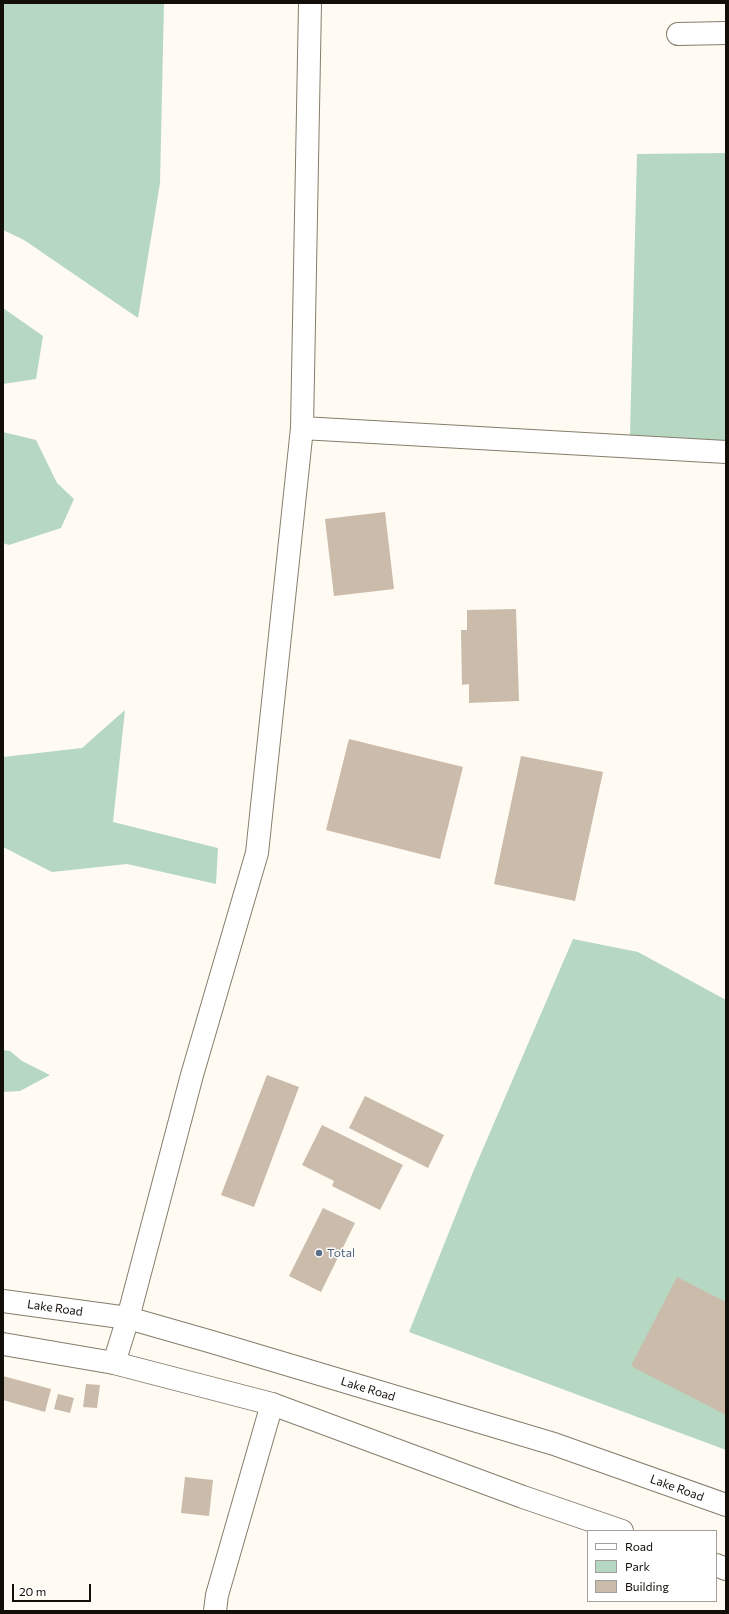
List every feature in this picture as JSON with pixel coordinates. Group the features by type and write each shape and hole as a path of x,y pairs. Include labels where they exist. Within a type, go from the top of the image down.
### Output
{"street":[{"path":"114,1363 128,1318 192,1075 257,853 302,428 310,3"},
{"path":"678,34 726,33"},
{"path":"302,428 726,452"},
{"name":"Lake Road","path":"3,1301 128,1318 554,1444 726,1505"},
{"path":"3,1344 114,1363 272,1404 523,1497 619,1530"},
{"path":"215,1611 217,1595 272,1404"}],"green space":[{"path":"3,3 164,3 160,183 138,318 24,240 3,230"},
{"path":"726,153 726,458 630,435 637,154"},
{"path":"3,308 43,336 36,379 3,384"},
{"path":"3,432 36,440 57,483 74,499 61,528 9,545 3,543"},
{"path":"125,710 113,822 218,848 216,884 127,864 52,872 3,847 3,757 82,748"},
{"path":"573,939 638,952 726,1000 726,1450 409,1332 473,1172"},
{"path":"3,1050 10,1051 22,1061 50,1075 20,1091 3,1092"}],"building":[{"path":"385,512 394,589 334,596 325,519"},
{"path":"516,609 519,701 469,703 469,684 462,685 461,630 467,630 467,610"},
{"path":"349,739 463,767 440,859 326,830"},
{"path":"521,756 603,772 575,901 494,884"},
{"path":"267,1075 299,1087 254,1207 221,1195"},
{"path":"365,1096 444,1135 428,1168 349,1128"},
{"path":"322,1125 403,1165 380,1210 332,1186 334,1181 302,1165"},
{"path":"323,1208 355,1223 321,1292 289,1276"},
{"path":"677,1277 726,1302 726,1415 631,1366"},
{"path":"3,1376 51,1389 45,1412 3,1400"},
{"path":"86,1384 100,1385 97,1408 83,1407"},
{"path":"58,1394 74,1398 70,1413 54,1409"},
{"path":"185,1477 213,1480 209,1516 181,1513"}],"place":[{"name":"Total","path":"319,1253"}]}
